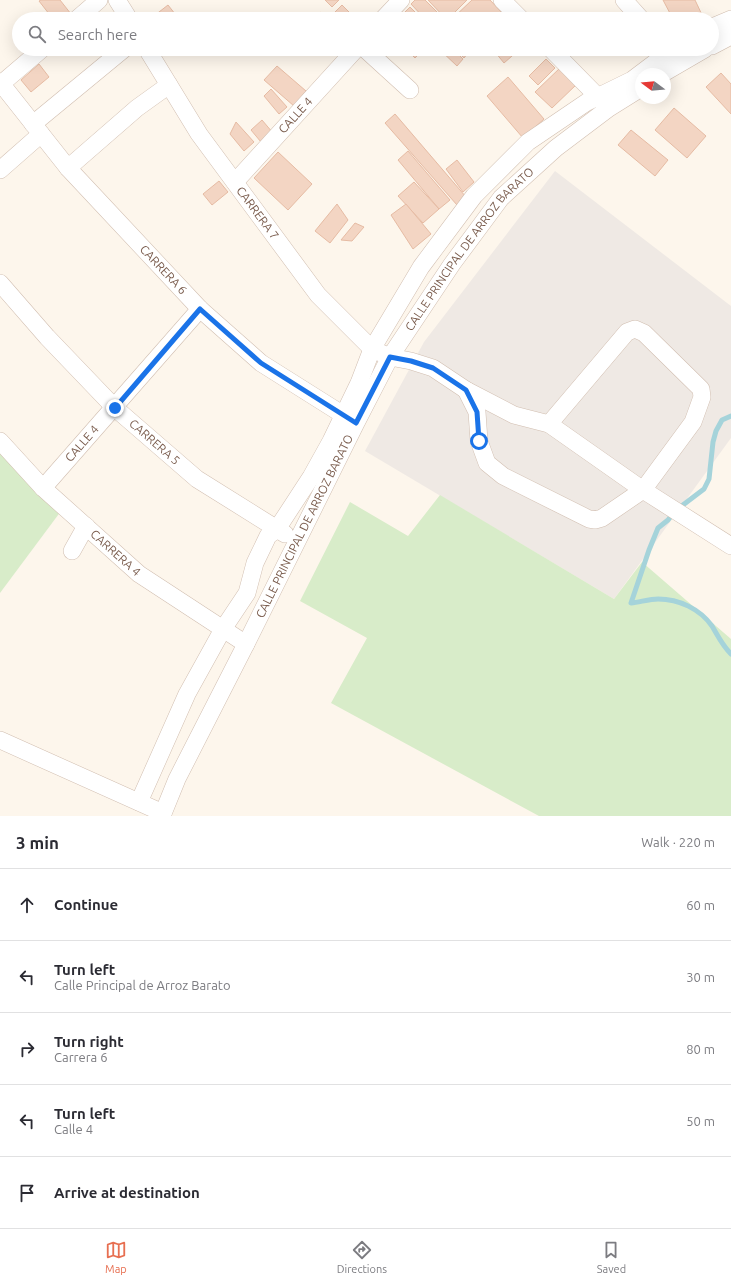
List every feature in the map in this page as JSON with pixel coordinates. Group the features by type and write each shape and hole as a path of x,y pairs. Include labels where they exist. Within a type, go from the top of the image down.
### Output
{"street":[{"path":"85,12 99,0"},
{"path":"117,0 125,12"},
{"path":"390,12 401,0"},
{"path":"502,0 514,12"},
{"path":"624,0 635,12"},
{"path":"719,24 731,18"},
{"path":"719,42 731,36"},
{"path":"0,83 33,56"},
{"path":"0,170 37,129 116,56"},
{"name":"CARRERA 7","path":"151,56 199,134 318,295 372,349 390,357 411,361 433,368 466,390 514,415 549,424"},
{"name":"CALLE 4","path":"235,182 350,56"},
{"path":"373,56 410,90"},
{"path":"558,56 603,102"},
{"path":"139,802 187,694 223,629 247,593 255,562 268,536 277,529 311,477 331,441 350,419 359,384 372,349 421,267 474,196 528,142 603,102 632,80 668,56"},
{"path":"665,68 671,56"},
{"name":"CARRERA 6","path":"0,83 68,168 200,309 261,363 350,419"},
{"path":"68,168 137,108 169,85"},
{"name":"CALLE PRINCIPAL DE ARROZ BARATO","path":"163,815 177,780 297,541 350,419 390,357 452,264 502,198 603,102 635,90"},
{"name":"CARRERA 5","path":"0,283 47,337 115,408 197,478 297,541"},
{"name":"CALLE 4","path":"43,488 115,408 200,309"},
{"path":"466,390 477,412 479,441 487,463 503,476 589,519 595,520 602,518 643,490 693,422 702,397 701,389 644,333 635,329 626,332 549,424 643,490 731,546"},
{"name":"CARRERA 4","path":"0,442 43,488 139,574 246,644"},
{"path":"72,551 86,526"},
{"path":"0,740 139,802 163,815"}],"shaded area":[{"path":"555,171 731,306 731,438 614,599 365,451 424,342"}],"green space":[{"path":"0,449 64,507 0,593"},
{"path":"440,495 614,599 642,562 731,639 731,816 539,816 331,703 367,638 300,601 350,502 408,536"}],"building":[{"path":"60,0 69,12 48,12 39,1"},
{"path":"325,0 339,0 332,7"},
{"path":"415,0 425,0 437,12 418,12 411,4"},
{"path":"428,0 467,0 455,12 439,12"},
{"path":"472,0 490,0 501,12 459,12"},
{"path":"663,0 695,0 701,12 669,12"},
{"path":"168,5 174,12 159,12"},
{"path":"342,5 349,12 335,12"},
{"path":"410,7 415,12 405,12"},
{"path":"446,56 460,56 463,59 457,66"},
{"path":"498,56 512,56 504,63"},
{"path":"546,59 555,68 538,85 529,76"},
{"path":"39,64 49,77 31,92 21,80"},
{"path":"277,66 306,91 294,106 264,80"},
{"path":"561,67 577,84 552,108 535,92"},
{"path":"721,73 731,84 731,114 706,87"},
{"path":"508,77 544,119 523,138 487,96"},
{"path":"271,89 287,107 279,114 264,96"},
{"path":"674,108 706,136 687,158 655,130"},
{"path":"395,114 466,197 457,205 385,123"},
{"path":"262,120 273,133 261,142 251,130"},
{"path":"236,122 254,142 244,151 230,134"},
{"path":"631,130 668,160 655,176 618,145"},
{"path":"408,151 450,200 439,209 398,160"},
{"path":"278,152 312,184 288,210 254,178"},
{"path":"457,160 474,182 463,192 446,169"},
{"path":"219,181 228,192 212,205 203,194"},
{"path":"414,182 439,209 423,223 398,196"},
{"path":"337,204 348,220 330,243 315,231"},
{"path":"406,204 431,234 413,249 391,215"},
{"path":"355,223 364,227 352,241 341,240"}],"waterway":[{"path":"731,416 722,420 716,431 713,442 709,479 704,489 675,511 668,520 658,528 631,603 652,599 666,599 688,606 707,620 731,654"}],"route":[{"path":"115,408 200,309 261,363 356,423 390,357 411,361 433,368 466,390 477,412 479,441"}]}
